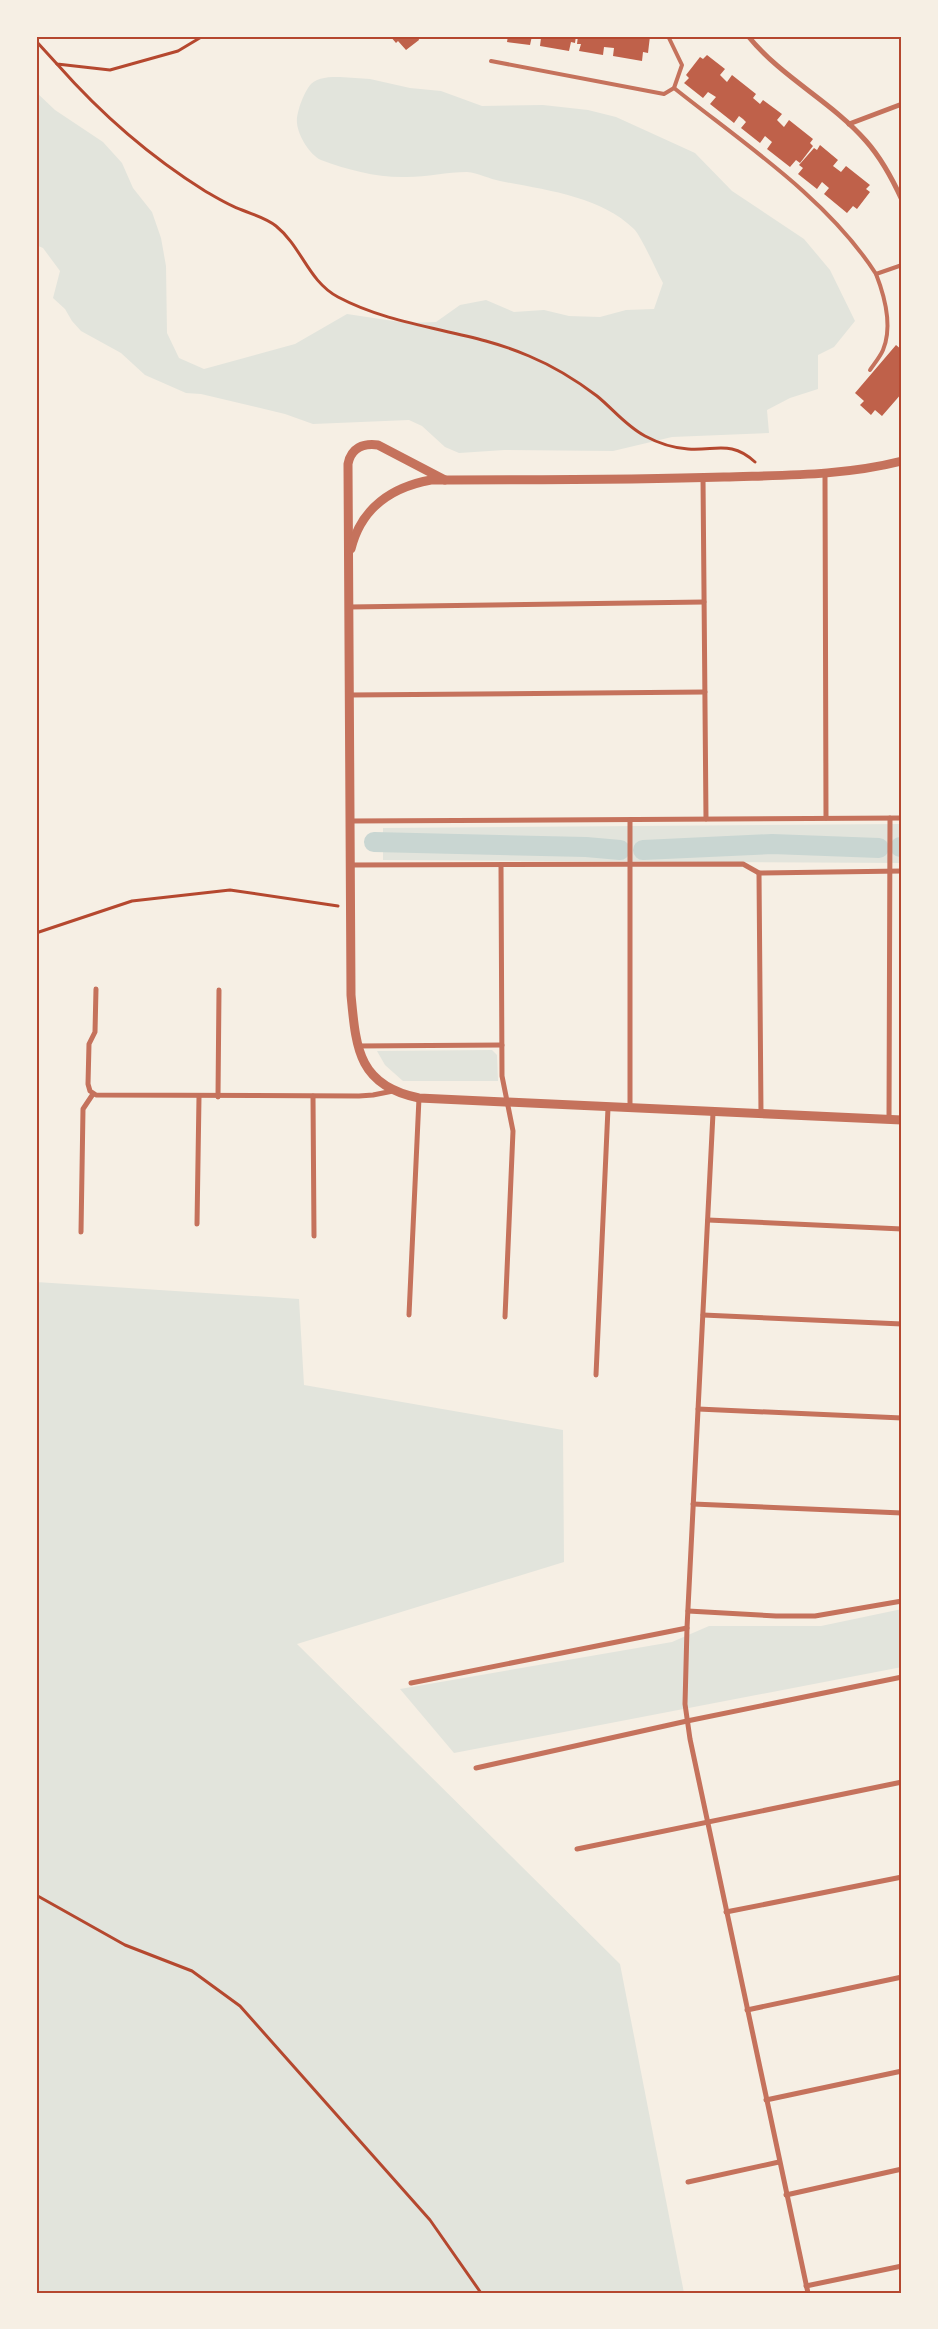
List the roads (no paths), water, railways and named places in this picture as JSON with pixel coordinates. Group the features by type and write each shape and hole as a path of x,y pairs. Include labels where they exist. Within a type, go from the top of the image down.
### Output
{"street":[{"path":"748,36 780,68 849,124 880,158 902,200"},
{"path":"849,124 902,104"},
{"path":"445,480 378,445 364,445 357,448 349,458 347,474 350,560 351,995 357,1046 360,1056 371,1074 393,1091 419,1098 713,1113 902,1120"},
{"path":"350,560 356,533 369,511 379,501 404,487 431,480 703,478 824,474 855,471 902,461"},
{"path":"824,474 826,818"},
{"path":"703,478 706,819"},
{"path":"349,606 704,602"},
{"path":"350,695 705,692"},
{"path":"889,1120 890,818"},
{"path":"350,821 902,818"},
{"path":"630,820 630,1109"},
{"path":"350,864 743,864 759,873 902,871"},
{"path":"501,865 503,1085 513,1131 504,1317"},
{"path":"759,873 761,1115"},
{"path":"96,989 95,1032 89,1044 88,1084 93,1094 99,1096 218,1097 374,1095 393,1091"},
{"path":"218,1097 219,990"},
{"path":"357,1046 502,1045"},
{"path":"81,1232 83,1109 93,1094"},
{"path":"313,1096 314,1236"},
{"path":"198,1224 199,1097"},
{"path":"409,1315 419,1098"},
{"path":"596,1375 608,1108"},
{"path":"713,1113 685,1685 688,1721 707,1822 808,2293"},
{"path":"708,1220 902,1229"},
{"path":"703,1315 902,1324"},
{"path":"698,1409 902,1418"},
{"path":"694,1504 902,1513"},
{"path":"688,1611 776,1616 815,1616 902,1601"},
{"path":"411,1683 687,1628"},
{"path":"476,1768 688,1721 902,1677"},
{"path":"577,1849 902,1782"},
{"path":"726,1912 902,1878"},
{"path":"747,2010 902,1977"},
{"path":"766,2100 902,2071"},
{"path":"688,2182 779,2162"},
{"path":"786,2195 902,2169"},
{"path":"806,2286 902,2266"}],"lane":[{"path":"490,61 664,94 674,88 682,65 668,36"},
{"path":"674,88 780,173 820,208 855,244 876,274 885,301 886,333 883,350 870,370"},
{"path":"876,274 902,265"}],"waterway":[{"path":"374,842 586,847 620,850"},
{"path":"643,850 772,844 879,848"}]}
